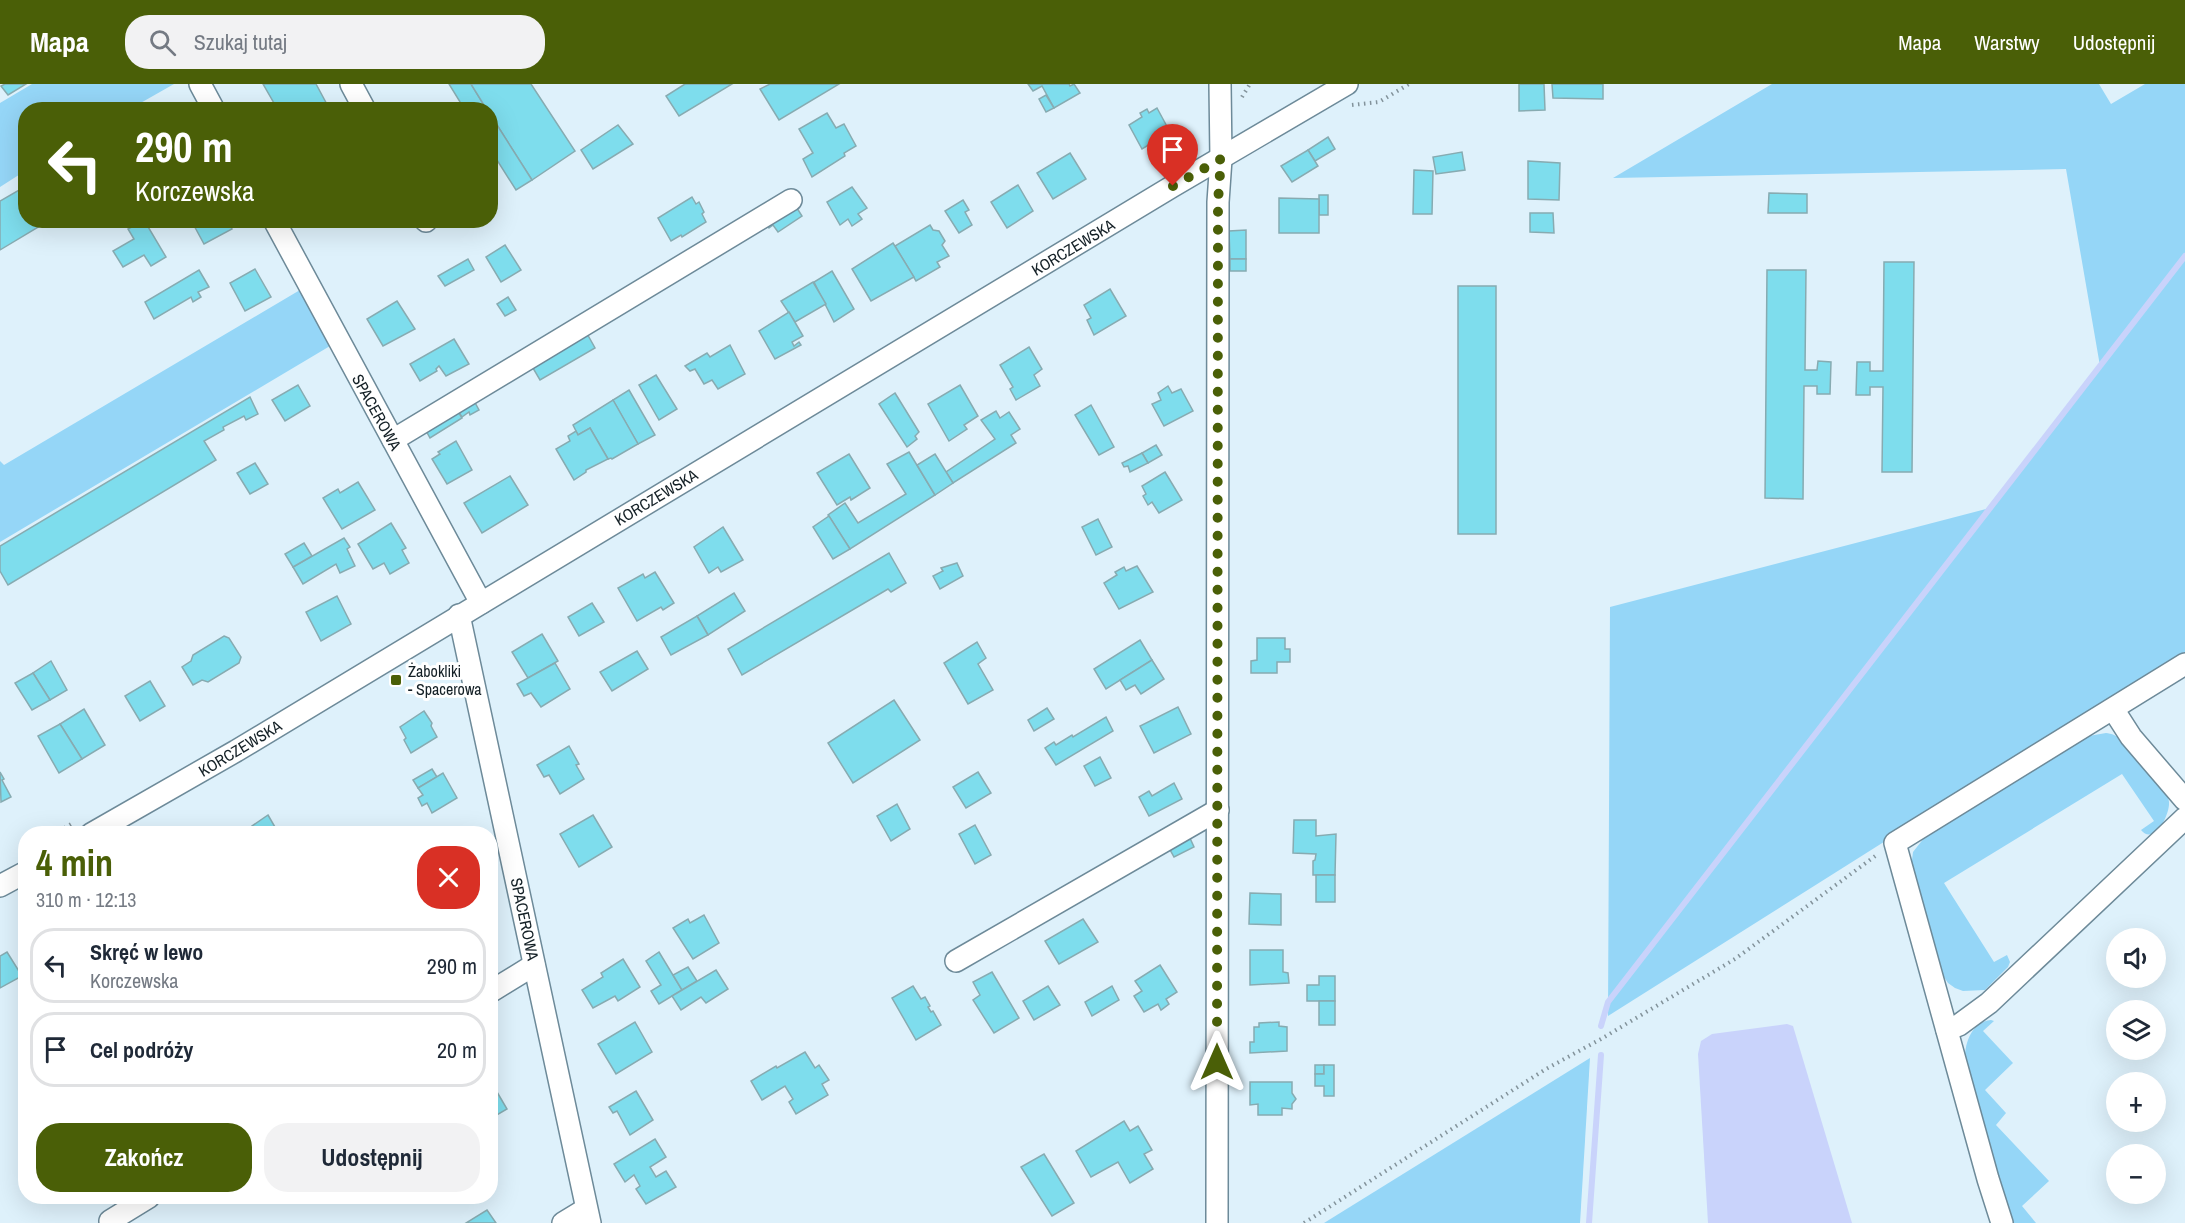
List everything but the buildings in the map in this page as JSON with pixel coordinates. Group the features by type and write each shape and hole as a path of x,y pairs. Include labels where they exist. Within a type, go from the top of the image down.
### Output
{"street":[{"path":"200,84 210,102"},
{"path":"351,84 361,102"},
{"path":"1217,1223 1220,84"},
{"name":"KORCZEWSKA","path":"105,826 236,751 459,615 1347,84"},
{"path":"393,440 791,200"},
{"name":"SPACEROWA","path":"278,228 481,603"},
{"name":"SPACEROWA","path":"459,615 588,1216"},
{"path":"2002,1223 1895,843 2185,664"},
{"path":"2113,710 2131,737 2185,800"},
{"path":"956,961 1218,810"},
{"path":"1947,1030 1959,1025 1989,1003 2185,818"},
{"path":"0,886 18,876"},
{"path":"498,987 534,965"},
{"path":"110,1221 138,1204"},
{"path":"563,1223 588,1216"}],"path":[{"path":"1348,106 1379,102 1409,84"},
{"path":"1304,1223 1546,1069 1735,959 1895,843"}],"shaded area":[{"path":"32,84 174,84 142,102 18,102 18,175 0,187 0,103"},
{"path":"1772,84 2099,84 2111,104 2145,84 2185,84 2185,652 1608,1016 1610,607 1986,509 2100,366 2066,169 1613,178"},
{"path":"300,290 330,346 0,542 0,461 4,465"},
{"path":"2106,733 2114,735 2128,746 2162,787 2169,802 2164,821 2156,832 2151,834 2146,834 2141,830 2154,821 2122,774 1944,883 1994,962 2007,955 2010,962 2008,967 1985,990 1963,991 1955,988 1942,974 1911,868 1913,852 1928,833 2083,737"},
{"path":"1991,1020 1994,1021 1983,1031 2013,1063 1985,1090 2006,1113 1996,1125 2049,1181 2022,1206 2036,1223 2013,1223 1965,1058 1968,1039 1974,1029"},
{"path":"1787,1024 1793,1026 1852,1223 1708,1223 1698,1054 1701,1041 1712,1034"},
{"path":"1590,1058 1580,1223 1324,1223"}],"waterway":[{"path":"1601,1026 1608,1002 2185,256"},
{"path":"1589,1223 1601,1055"}],"place":[{"name":"Żabokliki - Spacerowa","path":"396,680"}],"route":[{"path":"1173,186 1221,159 1218,202 1217,1062"}]}
